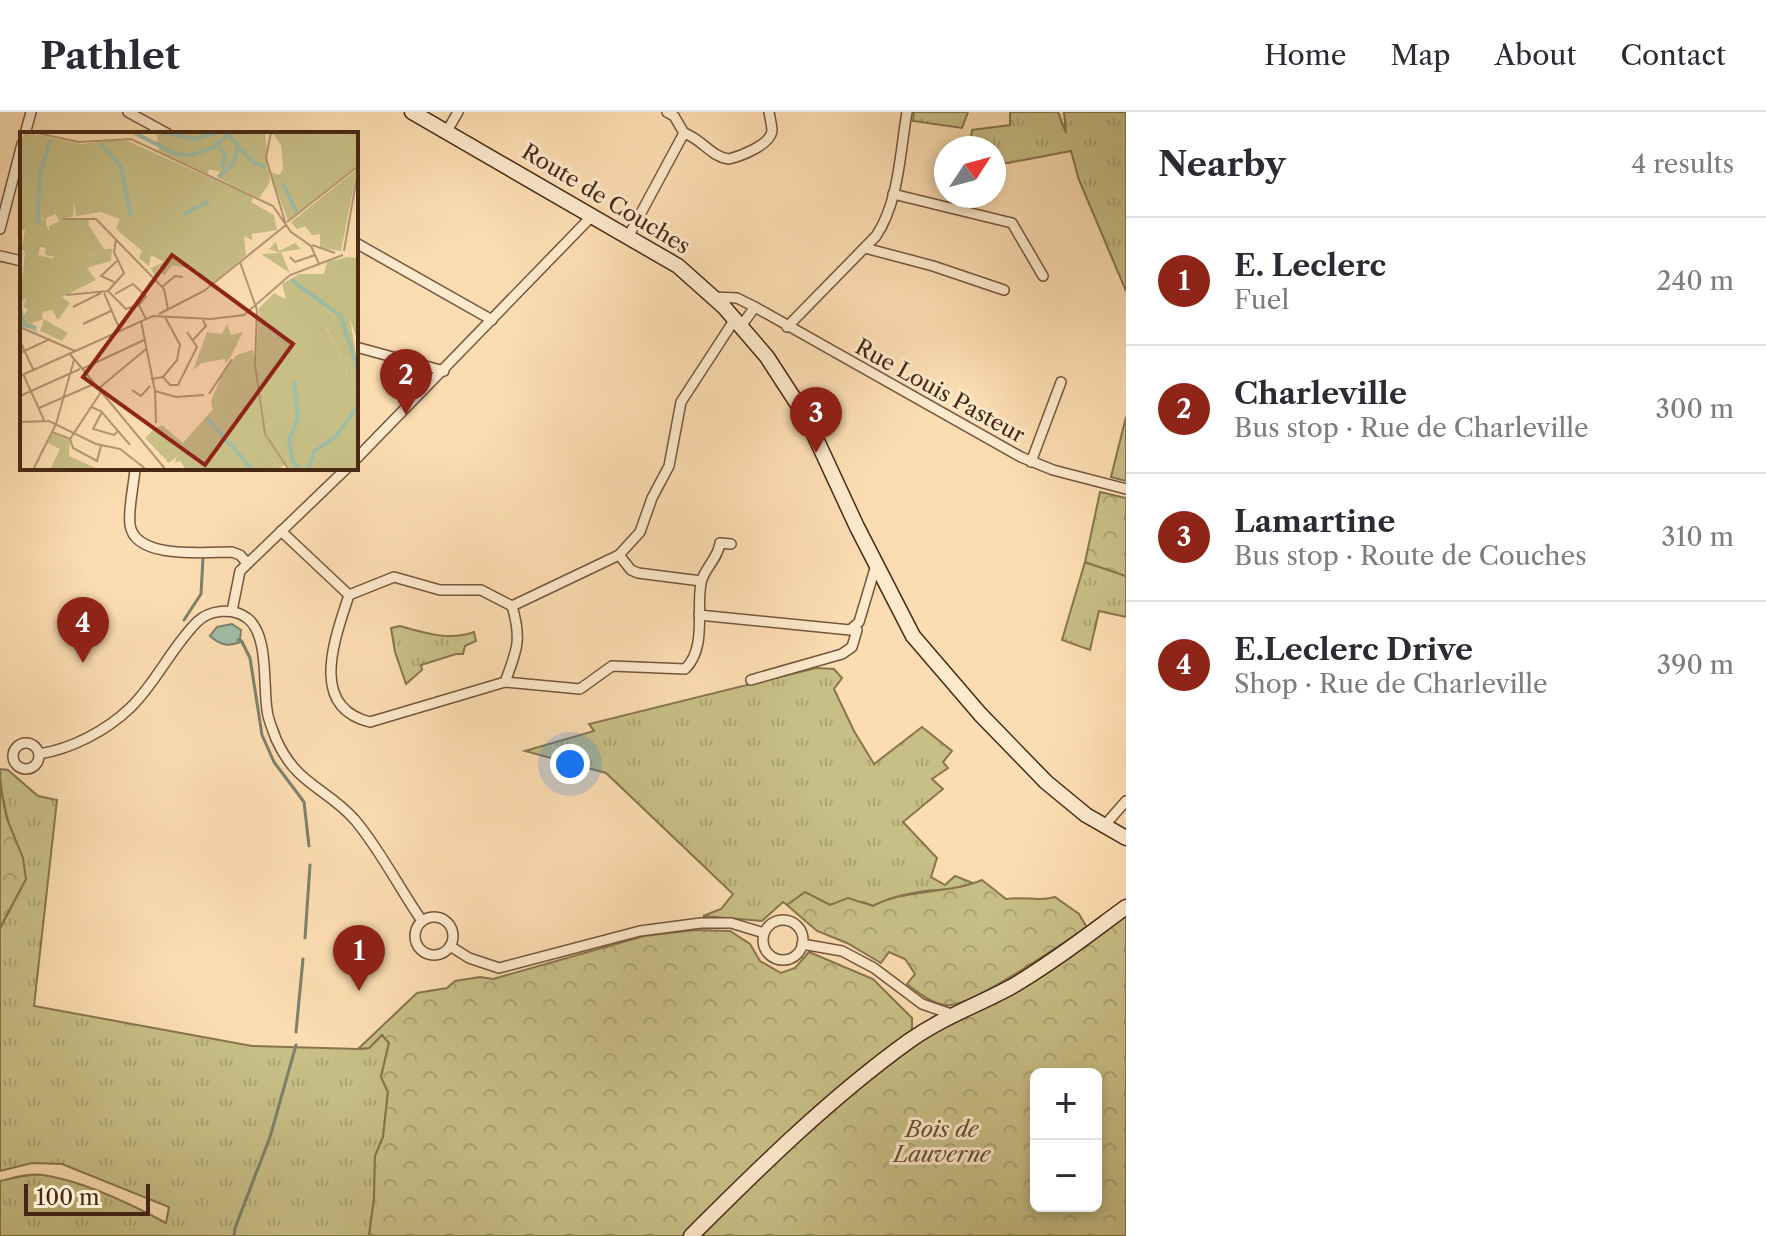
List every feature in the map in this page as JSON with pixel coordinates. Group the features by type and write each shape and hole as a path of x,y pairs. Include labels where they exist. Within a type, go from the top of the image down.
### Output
{"main road":[{"name":"Route de Couches","path":"412,112 678,266 719,302 767,357 806,417 905,623 936,664 1046,782 1104,826 1126,838"},
{"path":"691,1236 828,1105 910,1041 951,1014 976,1005 1023,979 1126,907"}],"street":[{"path":"26,132 31,112"},
{"path":"128,112 164,132"},
{"path":"447,131 458,112"},
{"path":"672,113 684,133 702,141 715,155 729,159 770,137 769,112"},
{"path":"787,327 865,248 884,224 893,194 907,112"},
{"path":"628,237 684,133"},
{"path":"0,229 3,203 20,150"},
{"path":"893,194 1012,223 1043,276"},
{"path":"358,457 592,216"},
{"path":"358,244 492,320"},
{"path":"865,248 933,266 1004,290"},
{"path":"0,256 20,261"},
{"name":"Rue Louis Pasteur","path":"719,302 726,296 750,305 1031,462 1126,489"},
{"path":"512,606 619,555 640,532 652,498 669,466 678,412 686,392 750,305 719,302"},
{"path":"358,348 444,371"},
{"path":"1031,462 1061,382"},
{"path":"135,470 130,522 134,537 140,544 162,550 232,552 247,563"},
{"path":"232,611 240,571 345,470"},
{"path":"281,531 349,595"},
{"path":"349,595 330,655 329,674 340,705 356,719 375,721 505,682 580,689 612,666 685,669 695,658 701,581 718,554 720,543 731,544"},
{"path":"619,555 631,570 638,573 701,581"},
{"path":"751,680 842,654 852,647 857,630 855,627 862,614 876,565"},
{"path":"349,595 394,577 440,590 481,590 512,606 519,630 516,652 505,682"},
{"path":"39,754 67,747 113,721 144,694 198,621 214,612 232,611 246,617 256,627 261,640 267,714 287,760 313,787 353,818 369,837 422,921"},
{"path":"699,615 845,630 855,627"},
{"path":"25,743 36,747 39,754 35,766 27,769 19,768 13,757 15,749 25,743"},
{"path":"0,757 13,757"},
{"path":"1104,826 1126,801"},
{"path":"432,917 447,922 453,936 450,946 438,955 423,952 418,947 415,936 422,921 432,917"},
{"path":"777,920 789,921 799,928 802,944 794,956 781,960 768,954 764,948 764,933 777,920"},
{"path":"450,946 469,958 499,968 640,931 731,923 764,933"},
{"path":"802,944 842,951 874,968 922,1004 951,1014"}],"green space":[{"path":"914,112 968,112 962,128 913,121"},
{"path":"1010,112 1058,112 1066,133 1064,112 1126,112 1126,291 1079,180 1071,151 1006,163 1006,136 971,136 972,130 1010,125"},
{"path":"1126,417 1126,481 1111,477"},
{"path":"1100,492 1126,498 1126,576 1085,562"},
{"path":"1085,562 1126,576 1126,617 1099,611 1090,650 1062,640"},
{"path":"400,626 446,636 474,632 476,641 465,646 463,654 421,665 422,670 406,684 391,628"},
{"path":"816,668 834,669 842,678 834,689 874,764 922,727 952,751 943,762 948,768 932,779 943,789 903,822 937,858 931,877 945,885 955,876 973,883 903,895 873,906 863,902 830,905 805,893 787,905 783,902 762,921 703,916 721,909 733,894 606,773 525,751 594,731 589,724"},
{"path":"0,769 8,770 38,796 57,800 34,1006 252,1046 358,1049 369,1048 382,1035 389,1043 381,1077 388,1092 383,1137 375,1156 369,1236 0,1236 0,1181 22,1176 43,1175 74,1182 166,1223 169,1207 62,1164 32,1163 0,1171 0,928 26,879 6,811"},
{"path":"0,786 7,819 23,858 26,879 0,928"},
{"path":"982,880 1006,899 1055,897 1079,914 1087,928 1000,983 951,1005 933,1002 907,984 915,974 905,959 889,952 881,963 847,943 817,931 787,905 805,892 830,905 848,898 873,906 899,896 955,888"},
{"name":"Bois de Lauverne","path":"1126,915 1126,1236 699,1236 864,1084 917,1043"},
{"path":"695,930 730,931 750,944 760,961 781,973 795,968 809,952 873,979 912,1018 912,1033 685,1236 369,1236 375,1156 383,1137 388,1092 381,1077 389,1043 382,1035 369,1048 358,1049 417,993 447,988 455,981 480,977 493,979 644,936"}],"shaded area":[{"path":"232,624 241,630 242,641 226,644 210,636 217,627"}],"waterway":[{"path":"184,620 201,594 203,558"},
{"path":"238,640 250,658 262,735 274,762 304,802 309,846"},
{"path":"305,938 310,865"},
{"path":"296,1032 303,959"},
{"path":"234,1236 270,1137 296,1045"}],"place":[{"name":"Charleville","path":"406,415"},
{"name":"Lamartine","path":"816,453"},
{"name":"E.Leclerc Drive","path":"83,663"},
{"name":"E. Leclerc","path":"359,991"}]}
